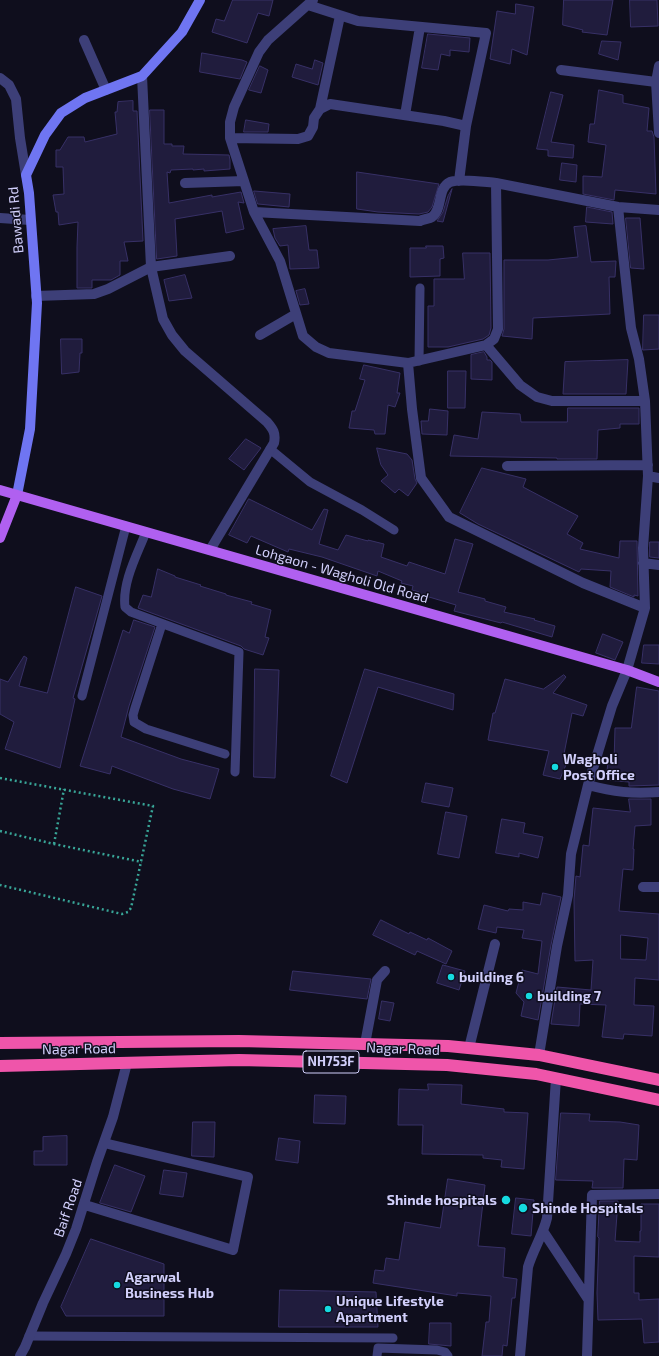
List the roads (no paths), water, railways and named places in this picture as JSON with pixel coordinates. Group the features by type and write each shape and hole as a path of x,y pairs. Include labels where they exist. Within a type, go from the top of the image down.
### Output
{"highway":[{"name":"Nagar Road","path":"0,1043 239,1041 448,1046 539,1055 659,1080"},
{"name":"Nagar Road","path":"0,1066 239,1060 446,1065 536,1074 659,1100"}],"main road":[{"name":"Lohgaon - Wagholi Old Road","path":"0,490 627,670 659,682"},
{"path":"0,538 17,495"}],"street":[{"name":"Bawadi Rd","path":"17,495 30,429 36,296 29,193 26,175 45,135 61,113 85,98 142,76 182,32 200,0"},
{"path":"459,181 466,126 486,33 358,22 340,16 311,2 268,40 259,52 234,107 230,122 230,138 254,212 280,261 303,336 316,347 329,353 408,363 486,345 494,339 498,329 496,183"},
{"path":"230,138 298,139 308,136 313,127 314,118 320,109 340,16"},
{"path":"405,115 420,27"},
{"path":"84,40 106,90"},
{"path":"659,66 656,82 659,133"},
{"path":"561,70 656,82"},
{"path":"142,76 151,267 163,319 172,335 185,351 267,422 273,429 275,437 274,443 210,550"},
{"path":"0,78 9,85 16,99 26,175"},
{"path":"320,109 330,104 444,121 466,126"},
{"path":"185,183 244,181"},
{"path":"254,212 420,220 432,216 438,208 443,190 449,182 459,181 496,183 618,206 659,210"},
{"path":"539,1055 557,946 568,895 571,854 588,785 612,706 627,670 645,608 643,548 648,465 645,401 639,359 631,328 618,206"},
{"path":"0,218 30,220"},
{"path":"36,296 94,294 108,289 151,267 230,256"},
{"path":"260,335 296,314"},
{"path":"486,345 520,385 537,397 552,401 645,401"},
{"path":"408,363 412,409 422,478 449,517 583,583 645,608"},
{"path":"507,466 648,465"},
{"path":"648,476 659,478"},
{"path":"643,563 659,565"},
{"path":"588,785 630,794 659,792"},
{"path":"643,887 659,887"},
{"path":"470,1048 496,944"},
{"path":"365,1044 377,980 385,970"},
{"name":"Baif Road","path":"20,1356 42,1303 66,1254 84,1205 113,1117 127,1063"},
{"path":"520,1356 528,1267 532,1254 544,1231 547,1218 556,1078"},
{"path":"84,1205 233,1250 248,1177 104,1143"},
{"path":"587,1356 592,1195 659,1194"},
{"path":"544,1231 588,1299"}],"lane":[{"path":"419,360 420,288"},
{"path":"270,449 310,482 362,510 394,530"},
{"path":"82,696 126,526"},
{"path":"146,532 126,584 124,597 125,607 131,612 239,652 236,772"},
{"path":"162,624 135,708 133,715 134,722 146,729 225,754"},
{"path":"29,1336 393,1338"},
{"path":"378,1356 378,1348 437,1350 445,1352 448,1356"}],"place":[{"name":"Wagholi Post Office","path":"555,767"},
{"name":"building 6","path":"451,977"},
{"name":"building 7","path":"529,996"},
{"name":"Shinde hospitals","path":"506,1200"},
{"name":"Shinde Hospitals","path":"523,1208"},
{"name":"Agarwal Business Hub","path":"117,1285"},
{"name":"Unique Lifestyle Apartment","path":"328,1309"}]}
